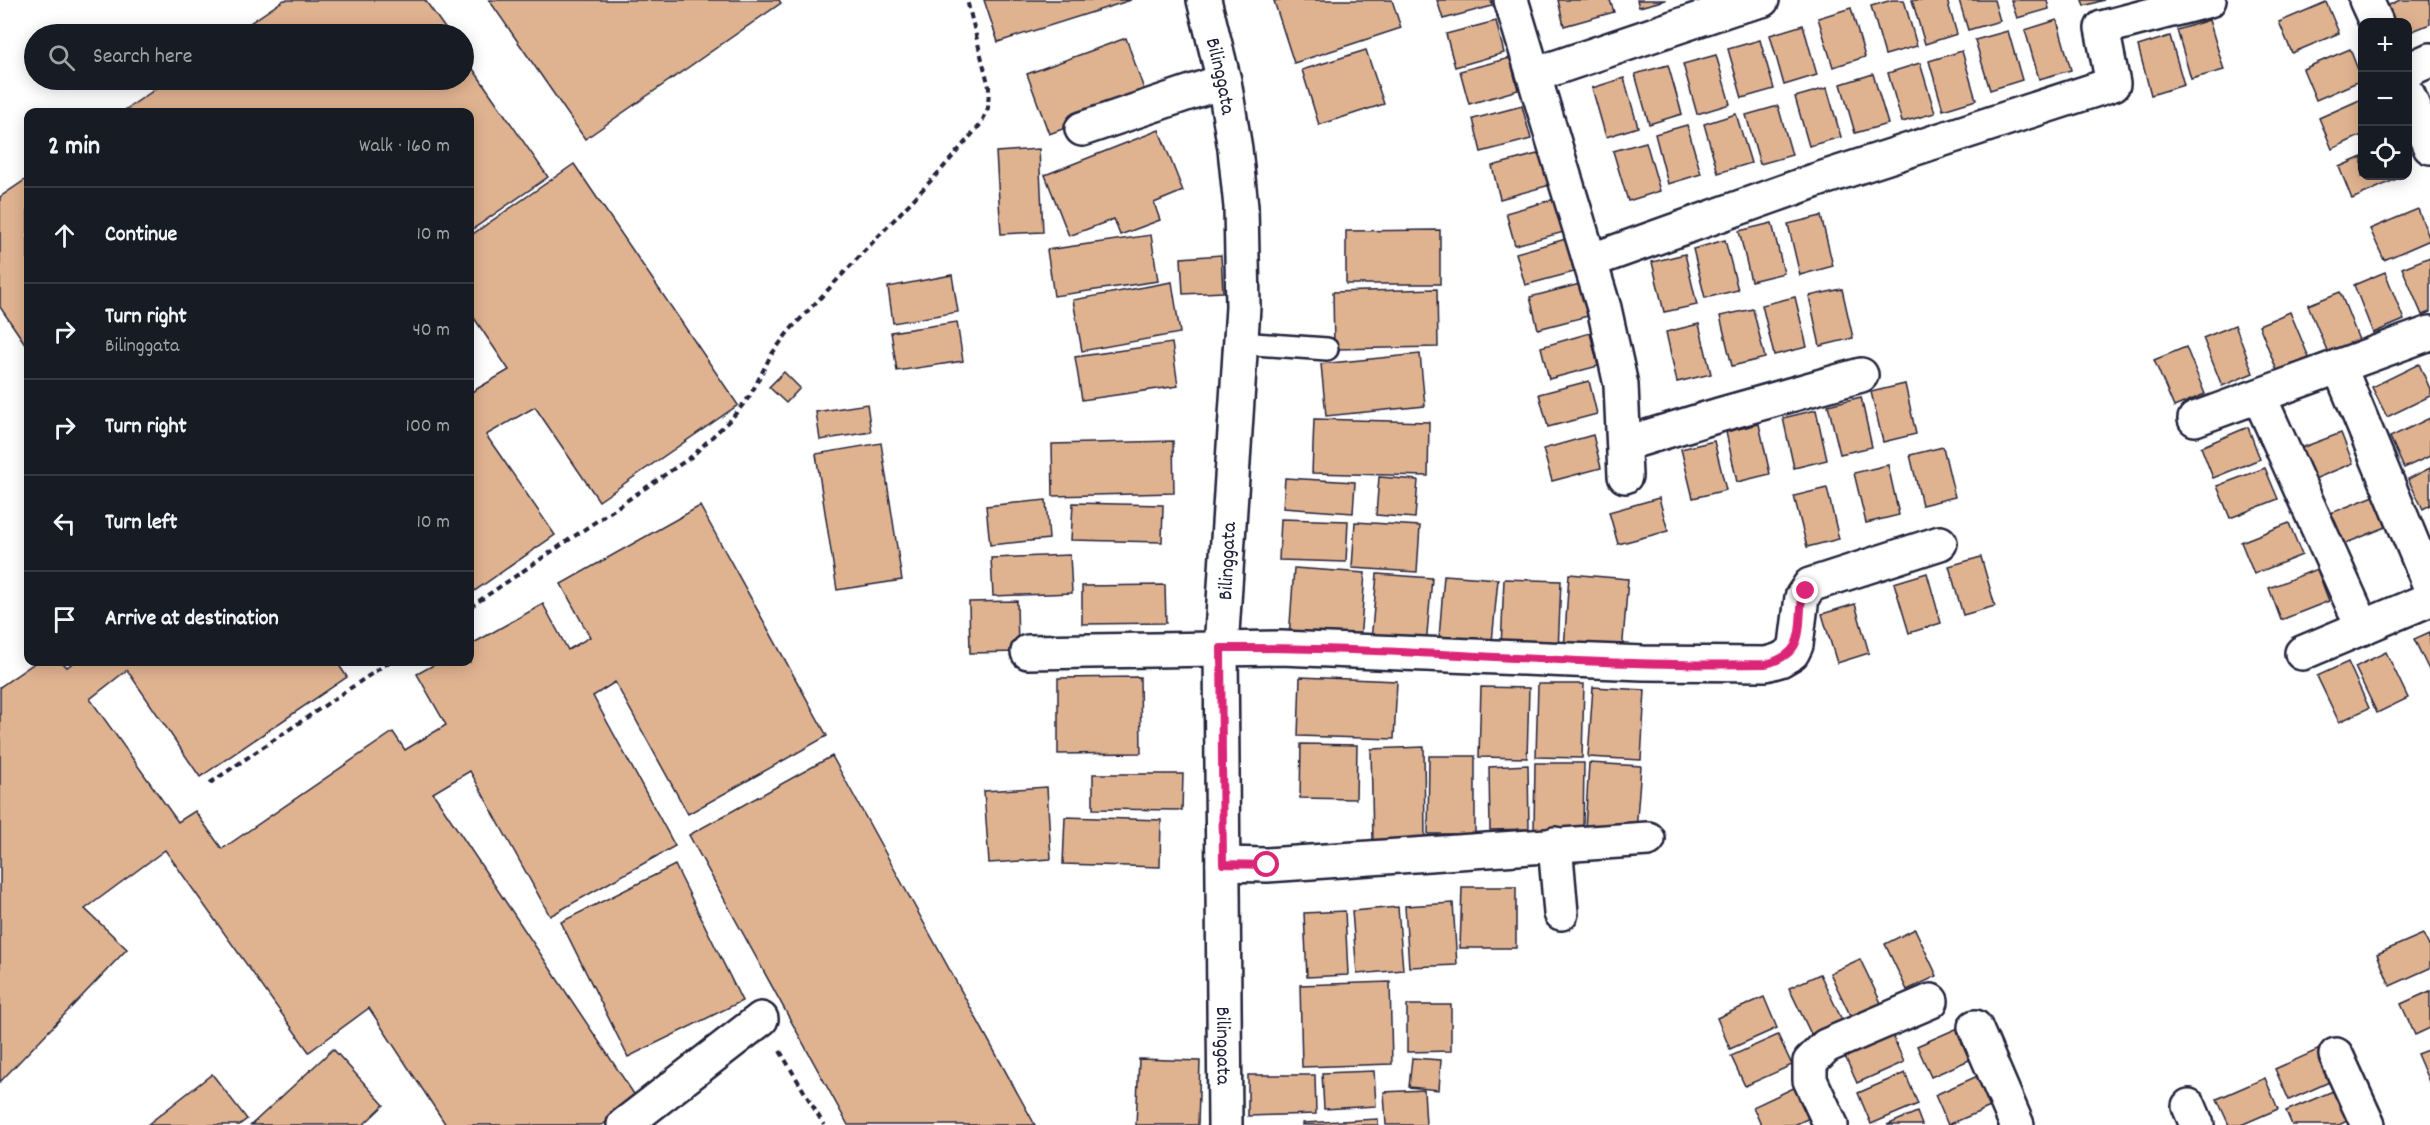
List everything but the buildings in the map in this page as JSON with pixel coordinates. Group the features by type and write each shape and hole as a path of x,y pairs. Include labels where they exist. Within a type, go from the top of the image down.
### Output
{"street":[{"name":"Bilinggata","path":"1204,0 1224,81 1235,149 1241,207 1243,307 1240,343 1250,648 1243,864 1225,1125"},
{"path":"1511,0 1604,309 1621,385 1624,460 1719,415 1862,375"},
{"path":"1590,261 1814,181 2113,84 2102,28 2209,0"},
{"path":"2366,0 2374,18"},
{"path":"1534,75 1741,3"},
{"path":"2412,68 2430,60"},
{"path":"1082,129 1224,81"},
{"path":"2412,104 2430,147"},
{"path":"2195,419 2430,333"},
{"path":"2339,366 2430,586"},
{"path":"2259,396 2363,628"},
{"path":"1028,652 1250,648 1643,663 1766,664 1792,653 1796,645 1802,597 1810,585 1940,543"},
{"path":"2302,653 2430,599"},
{"path":"1243,864 1648,838"},
{"path":"1556,844 1561,913"},
{"path":"1831,1125 1810,1080 1810,1062 1826,1046 1931,1000"},
{"path":"624,1125 761,1019"},
{"path":"1974,1027 2017,1125"},
{"path":"2336,1054 2368,1125"}],"lane":[{"path":"1240,343 1327,349"}],"path":[{"path":"474,604 691,457 732,418 750,396 771,355 789,331 941,170 981,124 988,108 989,87 967,0"},
{"path":"210,783 383,666"},
{"path":"761,1019 824,1125"}],"route":[{"path":"1267,865 1223,864 1221,648 1281,648 1710,665 1766,664 1792,653 1796,645 1802,597 1806,591"}]}
